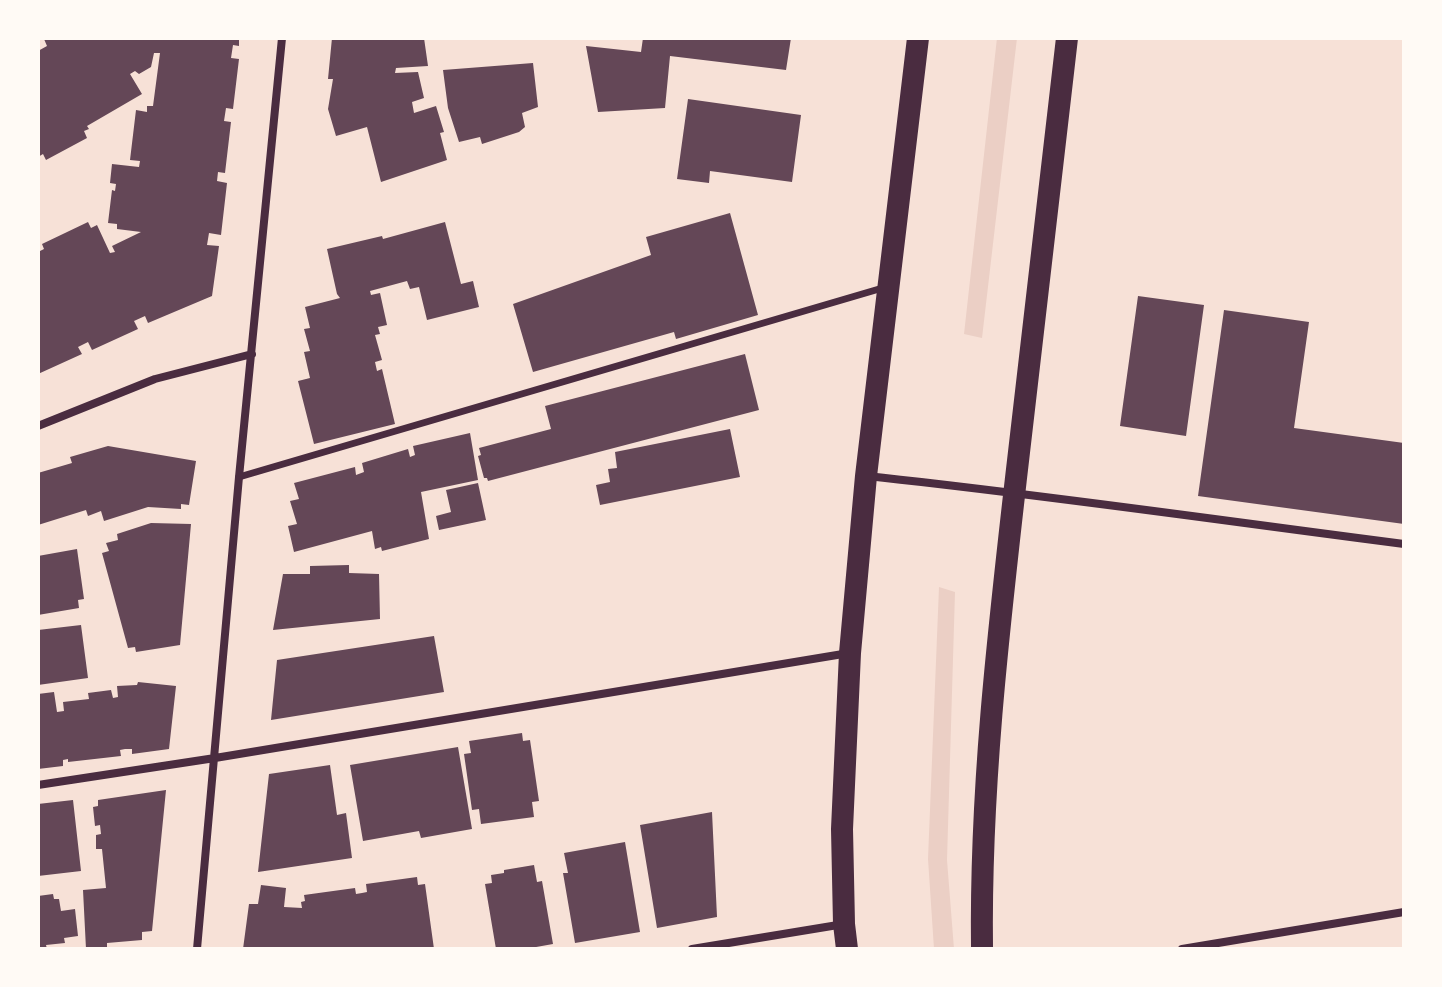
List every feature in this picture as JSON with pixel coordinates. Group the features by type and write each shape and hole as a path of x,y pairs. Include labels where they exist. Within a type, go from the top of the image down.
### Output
{"highway":[{"path":"847,949 842,829 850,653 866,476 918,38"},
{"path":"982,949 981,884 990,726 1004,578 1067,38"}],"street":[{"path":"197,949 282,38"},
{"path":"239,477 888,287"},
{"path":"38,426 155,379 252,354"},
{"path":"866,476 1015,492 1404,544"},
{"path":"38,785 850,653"},
{"path":"1182,949 1404,912"},
{"path":"692,949 844,924"}],"shaded area":[{"path":"997,38 1017,38 982,338 964,334"},
{"path":"939,587 955,592 947,860 954,949 934,949 928,859"}],"building":[{"path":"46,38 239,38 239,46 233,45 231,58 239,59 233,109 226,108 224,121 231,122 225,173 218,172 217,181 227,183 221,235 209,233 207,245 219,246 212,296 148,323 145,316 134,321 138,329 92,350 88,342 78,347 82,354 38,374 38,252 44,249 42,244 88,222 91,228 97,225 110,253 115,252 112,246 141,232 117,229 117,224 108,223 112,190 115,191 116,184 110,183 112,164 139,167 140,161 130,160 136,110 147,112 147,106 153,106 160,53 154,53 151,67 139,74 135,71 130,74 142,94 87,126 89,129 84,131 87,138 46,160 43,154 38,157 38,51 47,46"},
{"path":"332,38 424,38 428,66 396,68 395,73 418,72 424,98 412,102 414,113 436,106 444,132 440,133 447,160 381,182 367,127 336,136 328,109 333,79 328,79"},
{"path":"643,38 791,38 786,70 670,56 665,108 598,112 586,46 641,52"},
{"path":"533,63 538,107 522,113 525,127 519,132 482,144 480,137 459,142 448,108 443,70"},
{"path":"688,99 801,115 792,182 710,171 709,183 677,179"},
{"path":"730,213 758,315 676,339 674,332 533,372 513,304 651,255 646,237"},
{"path":"445,222 461,284 473,281 479,307 427,320 419,287 410,289 407,281 370,291 371,295 380,293 387,325 378,327 380,334 375,335 382,360 375,362 377,371 382,369 395,424 314,444 298,381 310,378 304,352 310,351 304,329 310,328 305,307 340,298 327,249 382,236 383,239"},
{"path":"1138,296 1204,305 1186,436 1120,426"},
{"path":"1224,310 1309,322 1294,428 1404,443 1404,524 1198,496"},
{"path":"745,354 759,410 488,481 484,478 479,448 551,429 545,406"},
{"path":"730,429 740,477 600,505 596,485 610,482 608,469 617,468 615,452"},
{"path":"470,433 478,480 421,492 429,539 382,551 381,547 375,549 372,531 294,552 288,526 297,524 290,501 299,499 294,483 355,467 356,475 364,472 362,463 408,449 410,457 415,455 413,446"},
{"path":"108,446 196,461 189,505 181,504 181,509 148,507 104,521 101,511 88,516 86,510 38,525 38,473 72,463 70,457"},
{"path":"478,483 486,520 439,530 436,516 451,512 446,490"},
{"path":"151,523 191,524 180,645 136,652 135,647 128,648 102,553 109,551 106,543 118,540 117,534"},
{"path":"77,549 84,599 78,600 79,608 38,615 38,556"},
{"path":"349,565 349,573 379,574 380,619 273,630 283,574 310,574 310,566"},
{"path":"81,625 88,678 38,685 38,630"},
{"path":"434,636 444,692 271,720 277,660"},
{"path":"138,682 176,686 169,749 132,754 132,749 125,749 120,750 121,756 68,762 68,759 63,760 63,766 38,769 38,694 54,692 57,712 64,711 63,702 89,699 88,693 111,690 113,698 118,697 117,686 137,685"},
{"path":"522,733 523,741 530,740 539,801 532,802 534,817 481,824 479,809 472,810 464,754 471,753 469,741"},
{"path":"458,747 472,829 421,838 419,831 363,841 350,765"},
{"path":"330,765 337,815 346,813 352,858 258,872 269,774"},
{"path":"166,790 152,931 142,932 142,940 107,943 107,948 86,949 83,890 106,888 102,849 96,849 96,835 101,834 100,825 95,826 93,807 98,806 98,800"},
{"path":"73,800 81,871 38,876 38,804"},
{"path":"712,812 717,917 657,928 640,825"},
{"path":"625,842 640,932 575,943 563,873 568,873 564,853"},
{"path":"534,865 537,882 542,881 553,944 525,949 496,949 485,884 492,883 491,875"},
{"path":"417,877 418,885 425,884 434,949 243,949 249,904 258,904 261,885 286,888 284,907 302,908 304,895 355,888 356,894 367,892 366,884"},
{"path":"53,894 54,899 59,899 61,911 75,909 78,936 64,938 65,943 46,945 47,949 38,949 38,896"}]}
